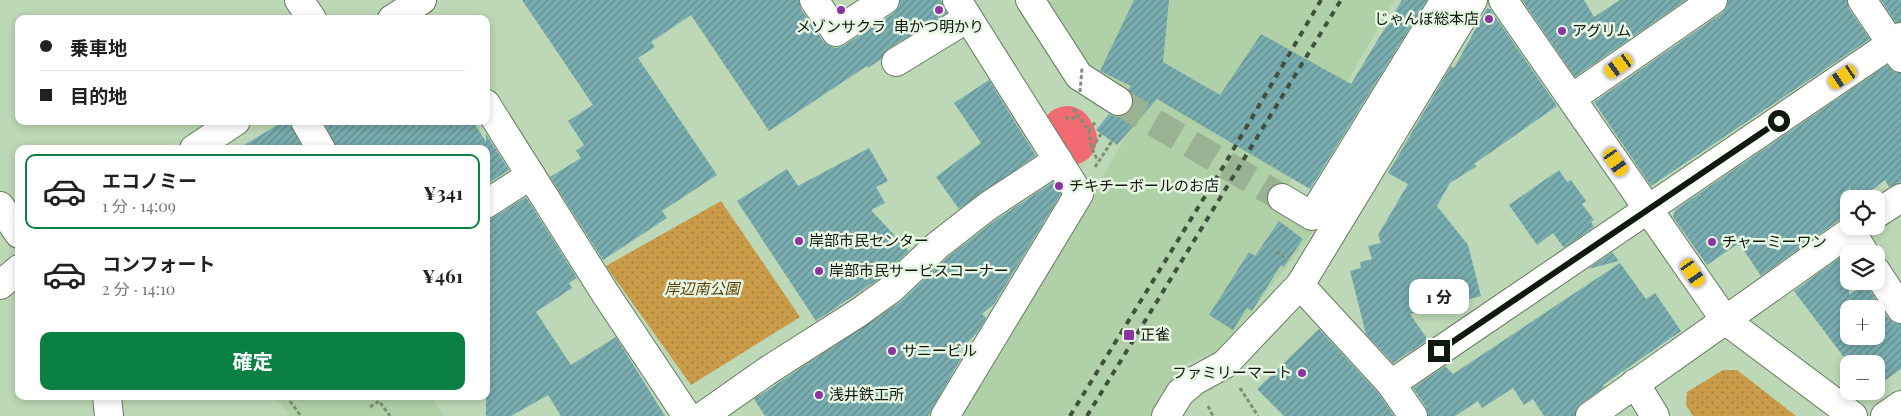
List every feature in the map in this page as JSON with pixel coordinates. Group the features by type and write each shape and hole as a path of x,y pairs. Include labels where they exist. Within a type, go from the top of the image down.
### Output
{"street":[{"path":"299,0 309,15"},
{"path":"398,15 422,0 431,15"},
{"path":"814,0 836,32 885,0"},
{"path":"1030,0 1079,76 1109,108"},
{"path":"1282,198 1312,216 1445,0"},
{"path":"1166,416 1180,393 1194,382 1225,364 1300,285 1473,0"},
{"path":"1503,0 1725,320 1853,416"},
{"path":"1572,98 1714,0"},
{"path":"1391,384 1649,210 1898,46 1862,0"},
{"path":"896,62 963,9 1080,194 945,416"},
{"path":"490,110 605,294 687,416"},
{"path":"200,145 230,125"},
{"path":"307,125 319,145"},
{"path":"703,416 767,371 858,313 890,290 959,228 1058,160"},
{"path":"490,201 531,175"},
{"path":"1885,208 1901,198"},
{"path":"0,206 15,228"},
{"path":"1590,416 1845,235"},
{"path":"0,285 15,272"},
{"path":"1300,285 1391,384 1413,416"},
{"path":"1885,285 1901,309"},
{"path":"1635,383 1655,416"},
{"path":"107,400 109,416"},
{"path":"1885,416 1901,405"}],"path":[{"path":"1080,92 1082,68"},
{"path":"1071,106 1089,131 1092,149 1098,161"},
{"path":"1089,131 1109,108"},
{"path":"1092,149 1101,134"},
{"path":"1103,152 1114,138"},
{"path":"1276,252 1285,257"},
{"path":"289,400 301,416"},
{"path":"370,407 379,401 390,416"}],"shaded area":[{"path":"1039,0 1394,0 1278,203 1317,227 1221,351 1186,363 1154,416 957,416 1141,112 1080,64"},
{"path":"277,400 434,400 444,416 290,416"}],"green space":[{"name":"岸辺南公園","path":"721,201 800,317 691,385 606,266"},
{"path":"1723,370 1737,370 1796,416 1693,416 1686,405 1687,392"}],"building":[{"path":"522,0 799,0 801,9 823,41 829,46 836,48 845,45 894,13 899,7 900,0 941,0 947,13 888,49 881,59 868,68 867,66 769,131 691,15 651,42 655,47 638,58 717,175 662,211 667,218 603,260 550,177 581,158 576,151 584,145 568,121 593,105"},
{"path":"1134,0 1169,0 1163,62 1220,95 1261,34 1351,84 1402,0 1427,0 1310,189 1157,99 1117,145 1096,130 1109,114 1117,117 1125,115 1131,110 1134,102 1132,94 1128,90 1131,86 1100,71"},
{"path":"1522,0 1584,0 1594,17 1620,0 1686,0 1575,77"},
{"path":"1728,0 1847,0 1849,9 1870,39 1651,186 1594,102 1722,13 1727,7"},
{"path":"1881,0 1901,0 1901,22 1896,23"},
{"path":"1487,8 1490,9 1557,106 1474,164 1477,166 1450,183 1437,206 1468,245 1481,296 1410,314 1428,340 1393,363 1366,334 1350,271 1361,268 1360,262 1372,259 1368,246 1381,243 1378,235 1408,184 1388,173 1451,66 1454,68"},
{"path":"1887,65 1894,72 1901,73 1901,182 1889,187 1885,180 1872,190 1851,190 1849,187 1849,190 1840,190 1840,219 1761,276 1739,243 1707,265 1673,217 1675,210"},
{"path":"989,80 1036,156 959,209 936,177 981,143 954,103"},
{"path":"277,125 291,125 301,145 245,145"},
{"path":"325,125 475,125 486,142 486,134 509,170 490,182 490,145 335,145"},
{"path":"869,148 888,181 876,187 885,203 871,210 909,251 880,278 816,321 737,201 787,169 798,186"},
{"path":"1559,170 1567,182 1571,180 1586,201 1582,204 1594,220 1591,222 1594,227 1564,248 1553,233 1537,245 1509,205"},
{"path":"1053,182 1061,194 994,304 982,314 986,318 977,333 959,351 963,355 928,416 765,416 754,399 899,303 948,257 997,219"},
{"path":"526,197 577,278 569,283 572,288 536,312 571,365 616,337 665,416 561,416 548,395 511,416 486,416 486,400 490,400 490,218"},
{"path":"1279,221 1303,239 1284,267 1281,265 1252,311 1247,308 1233,330 1209,315 1249,252 1255,256"},
{"path":"1612,252 1619,261 1588,269"},
{"path":"1840,257 1840,290 1849,290 1849,295 1857,290 1870,290 1876,300 1840,300 1840,345 1885,345 1885,313 1894,323 1901,324 1901,369 1885,381 1885,355 1842,355 1794,291"},
{"path":"1620,263 1646,299 1655,293 1681,331 1603,385 1604,387 1581,404 1575,416 1544,416 1533,399 1524,405 1513,388 1482,408 1478,401 1455,416 1428,416 1426,407 1413,388 1445,366 1453,374"},
{"path":"1319,329 1379,394 1394,416 1284,416 1257,389"}],"waterway":[{"path":"1067,132 1071,139"}],"tunnel":[{"path":"1118,101 1282,198"}],"railway":[{"path":"1070,416 1223,167 1321,0"},
{"path":"1087,416 1341,0"}],"place":[{"name":"メゾンサクラ","path":"841,10"},
{"name":"串かつ明かり","path":"939,10"},
{"name":"じゃんぼ総本店","path":"1489,19"},
{"name":"アグリム","path":"1562,31"},
{"name":"チキチーボールのお店","path":"1059,186"},
{"name":"岸部市民センター","path":"799,241"},
{"name":"チャーミーワン","path":"1712,242"},
{"name":"岸部市民サービスコーナー","path":"819,271"},
{"name":"正雀","path":"1129,335"},
{"name":"サニービル","path":"892,351"},
{"name":"ファミリーマート","path":"1302,373"},
{"name":"浅井鉄工所","path":"819,395"}],"route":[{"path":"1439,351 1779,121"}]}
